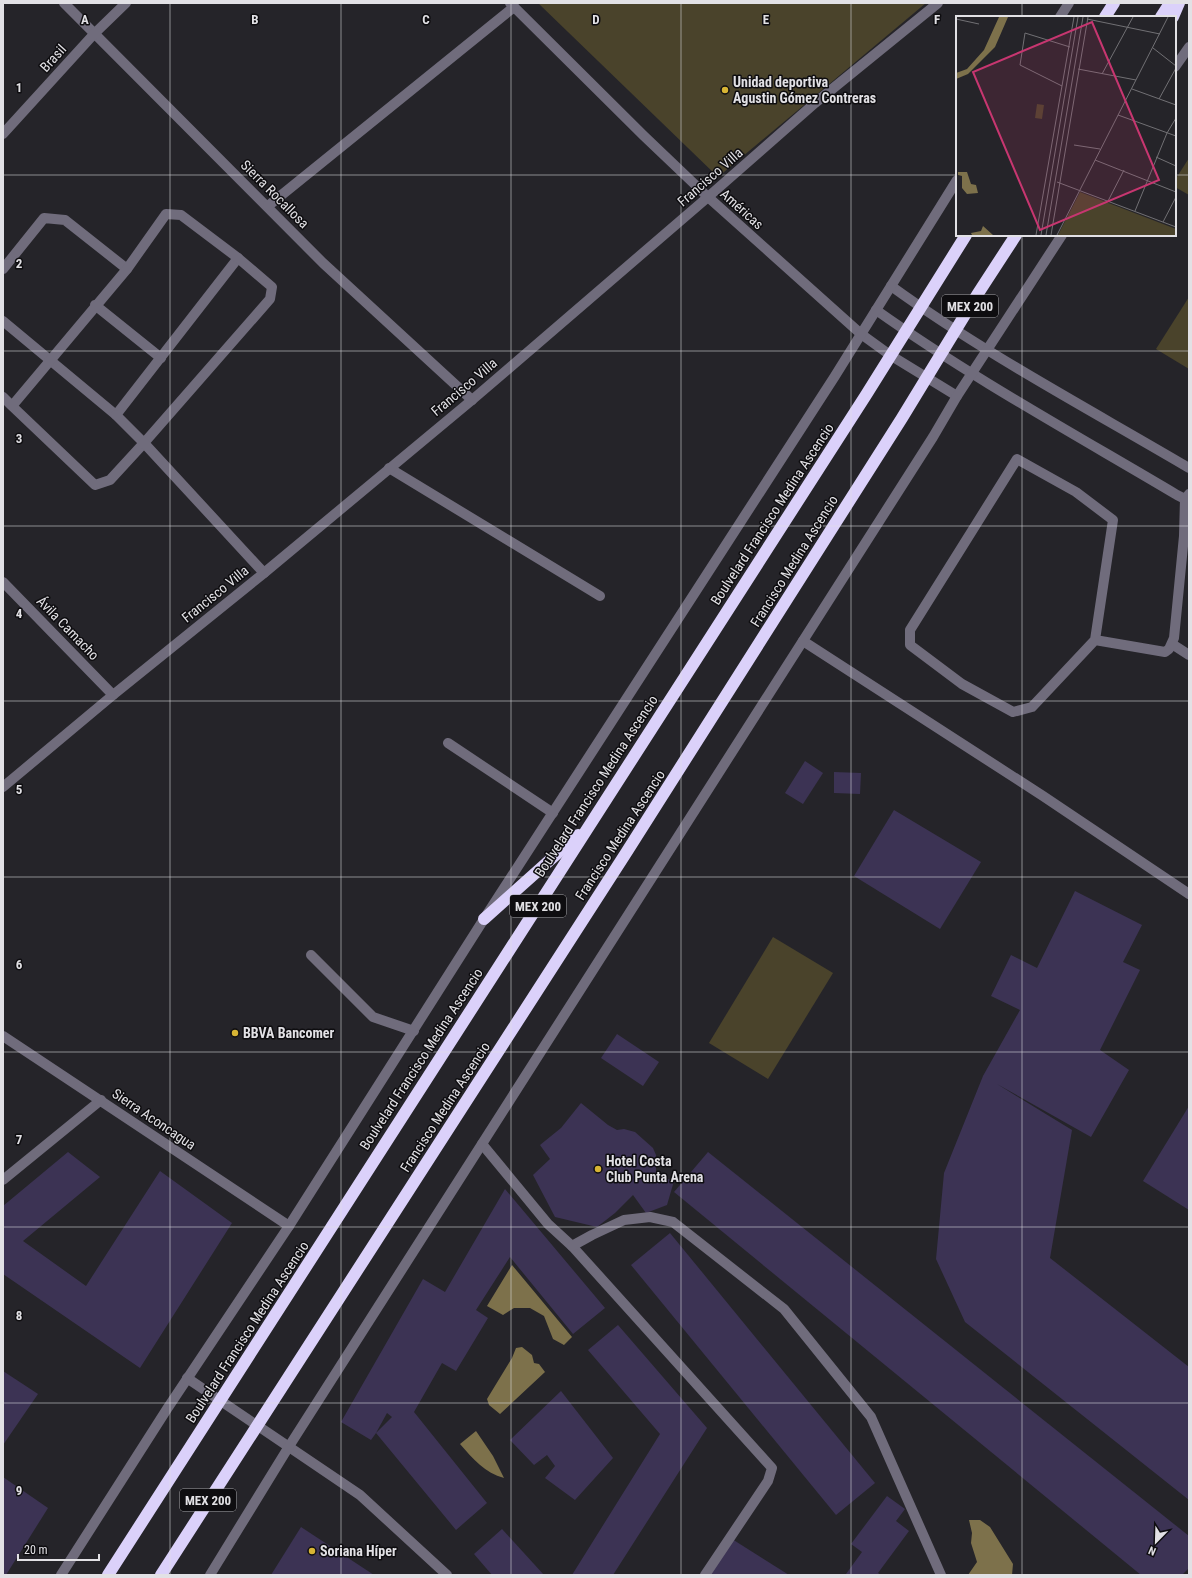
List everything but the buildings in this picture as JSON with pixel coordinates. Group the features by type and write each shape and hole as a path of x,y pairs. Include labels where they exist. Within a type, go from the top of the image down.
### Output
{"highway":[{"path":"1106,16 1114,3"},
{"path":"1162,16 1170,3"},
{"path":"1173,16 1179,3"},
{"name":"Boulvelard Francisco Medina Ascencio","path":"108,1575 906,331 965,236"},
{"name":"MEX 200","path":"926,378 1015,236"},
{"name":"Francisco Medina Ascencio","path":"256,1426 626,853 926,378"},
{"path":"484,919 590,824"},
{"name":"MEX 200","path":"160,1575 256,1426"}],"street":[{"name":"Sierra Rocallosa","path":"64,3 268,206 323,263 472,400"},
{"name":"Brasil","path":"3,134 94,34 126,3"},
{"name":"Francisco Villa","path":"3,787 472,400 815,103 938,3"},
{"name":"Américas","path":"512,5 644,136 708,197 861,334 890,355 957,396"},
{"path":"268,206 512,5"},
{"path":"1176,66 1189,47"},
{"path":"61,1575 188,1378 289,1226 484,919 835,376 956,182"},
{"path":"3,398 95,485 110,480 270,299 272,287 238,258 181,215 166,214 127,269 95,305 51,361 12,406"},
{"path":"3,269 44,218 65,220 127,269"},
{"path":"210,1575 288,1448 933,437 957,396 1061,236"},
{"path":"116,414 238,258"},
{"path":"891,286 920,307 987,350 1189,468"},
{"path":"95,305 161,358"},
{"path":"876,310 972,373 1177,495 1187,497 1172,644 1169,649 1165,652 1095,640"},
{"path":"3,321 116,414 264,573"},
{"path":"1017,459 1076,492 1113,520 1095,640 1032,707 1013,712 962,684 910,645 910,630 1017,459"},
{"path":"389,468 600,596"},
{"name":"Ávila Camacho","path":"3,582 113,695"},
{"path":"803,641 1043,796 1189,894"},
{"path":"1172,644 1189,655"},
{"path":"448,743 553,813"},
{"path":"311,955 373,1017 414,1031"},
{"name":"Sierra Aconcagua","path":"3,1036 289,1226"},
{"path":"3,1180 101,1100"},
{"path":"482,1144 548,1224 572,1246 772,1468 768,1481 706,1575"},
{"path":"572,1246 592,1234 624,1220 650,1217 674,1222 784,1309 871,1418 941,1575"},
{"path":"188,1378 288,1448 360,1495 447,1575"}],"shaded area":[{"name":"Unidad deportiva Agustin Gómez Contreras","path":"538,3 926,3 718,177"},
{"path":"1189,158 1189,195 1176,188 1176,178"},
{"path":"1189,297 1189,369 1156,349"},
{"path":"773,937 833,973 768,1079 709,1043"},
{"path":"512,1265 572,1337 564,1345 553,1339 544,1316 530,1308 514,1308 503,1315 487,1306"},
{"path":"522,1347 532,1355 534,1363 539,1364 545,1372 500,1414 489,1405 487,1399 512,1358 516,1348"},
{"path":"476,1431 493,1456 504,1478 485,1469 460,1444"},
{"path":"969,1520 980,1520 990,1527 1013,1564 1012,1575 968,1575 977,1562 971,1543 972,1533"}],"place":[{"name":"Unidad deportiva Agustin Gómez Contreras","path":"725,90"},
{"name":"BBVA Bancomer","path":"235,1033"},
{"name":"Hotel Costa Club Punta Arena","path":"598,1169"},
{"name":"Soriana Híper","path":"312,1551"}]}
